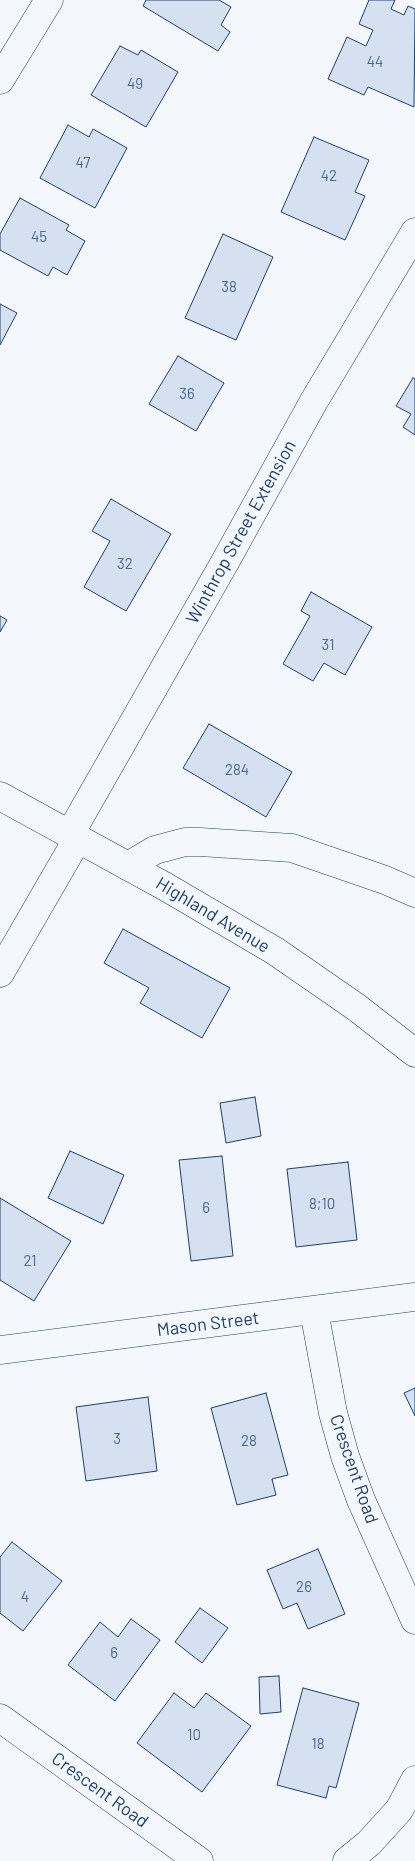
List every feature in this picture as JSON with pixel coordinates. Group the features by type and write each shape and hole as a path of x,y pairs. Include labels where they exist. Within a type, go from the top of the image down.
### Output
{"street":[{"path":"0,80 50,0"},
{"name":"Winthrop Street Extension","path":"0,974 314,401 415,232"},
{"name":"Highland Avenue","path":"0,796 237,928 295,964 356,1007 415,1053"},
{"path":"128,866 155,850 185,842 292,848 384,880 415,893"},
{"name":"Mason Street","path":"0,1350 415,1297"},
{"name":"Crescent Road","path":"314,1311 333,1413 345,1456 361,1500 415,1620"},
{"name":"Crescent Road","path":"0,1718 199,1861"},
{"path":"347,1861 368,1843 399,1810 415,1780"}],"building":[{"path":"146,0 219,0 231,7 221,25 230,32 218,51 143,6"},
{"path":"369,0 395,0 391,9 404,15 408,6 415,9 414,107 368,87 364,95 328,79 347,37 366,46 373,30 359,24"},
{"path":"120,46 138,55 141,50 178,72 146,127 91,95"},
{"path":"68,125 89,137 93,129 127,148 95,208 40,178"},
{"path":"314,137 369,160 355,192 365,196 345,240 281,212"},
{"path":"20,198 69,225 66,230 85,241 67,275 53,267 48,276 0,250 0,234"},
{"path":"223,234 273,257 236,340 185,318"},
{"path":"0,304 17,313 0,345"},
{"path":"178,356 224,383 196,431 149,404"},
{"path":"413,378 415,379 415,435 403,427 411,414 396,406"},
{"path":"111,499 171,534 126,611 84,587 110,541 92,531"},
{"path":"311,592 372,627 345,675 324,663 313,681 283,664 310,616 301,611"},
{"path":"0,616 7,620 0,632"},
{"path":"209,724 292,772 266,817 183,768"},
{"path":"123,929 230,988 202,1038 140,1003 149,988 104,963"},
{"path":"255,1097 261,1136 226,1143 220,1103"},
{"path":"70,1151 124,1175 103,1224 48,1198"},
{"path":"222,1156 233,1256 191,1261 179,1160"},
{"path":"348,1162 357,1240 296,1247 287,1169"},
{"path":"0,1198 71,1241 34,1301 0,1280"},
{"path":"415,1388 415,1416 404,1393"},
{"path":"266,1393 288,1475 272,1479 276,1495 237,1505 211,1408"},
{"path":"148,1397 157,1471 86,1481 76,1407"},
{"path":"12,1542 62,1581 23,1631 0,1613 0,1557"},
{"path":"318,1549 345,1614 308,1629 297,1603 283,1609 267,1570"},
{"path":"200,1608 228,1628 202,1663 175,1642"},
{"path":"131,1619 160,1640 115,1701 68,1665 100,1622 118,1637"},
{"path":"279,1676 281,1712 260,1714 259,1677"},
{"path":"303,1688 359,1703 336,1788 329,1786 326,1798 277,1785"},
{"path":"174,1693 194,1708 206,1693 251,1726 202,1792 137,1743"}]}
